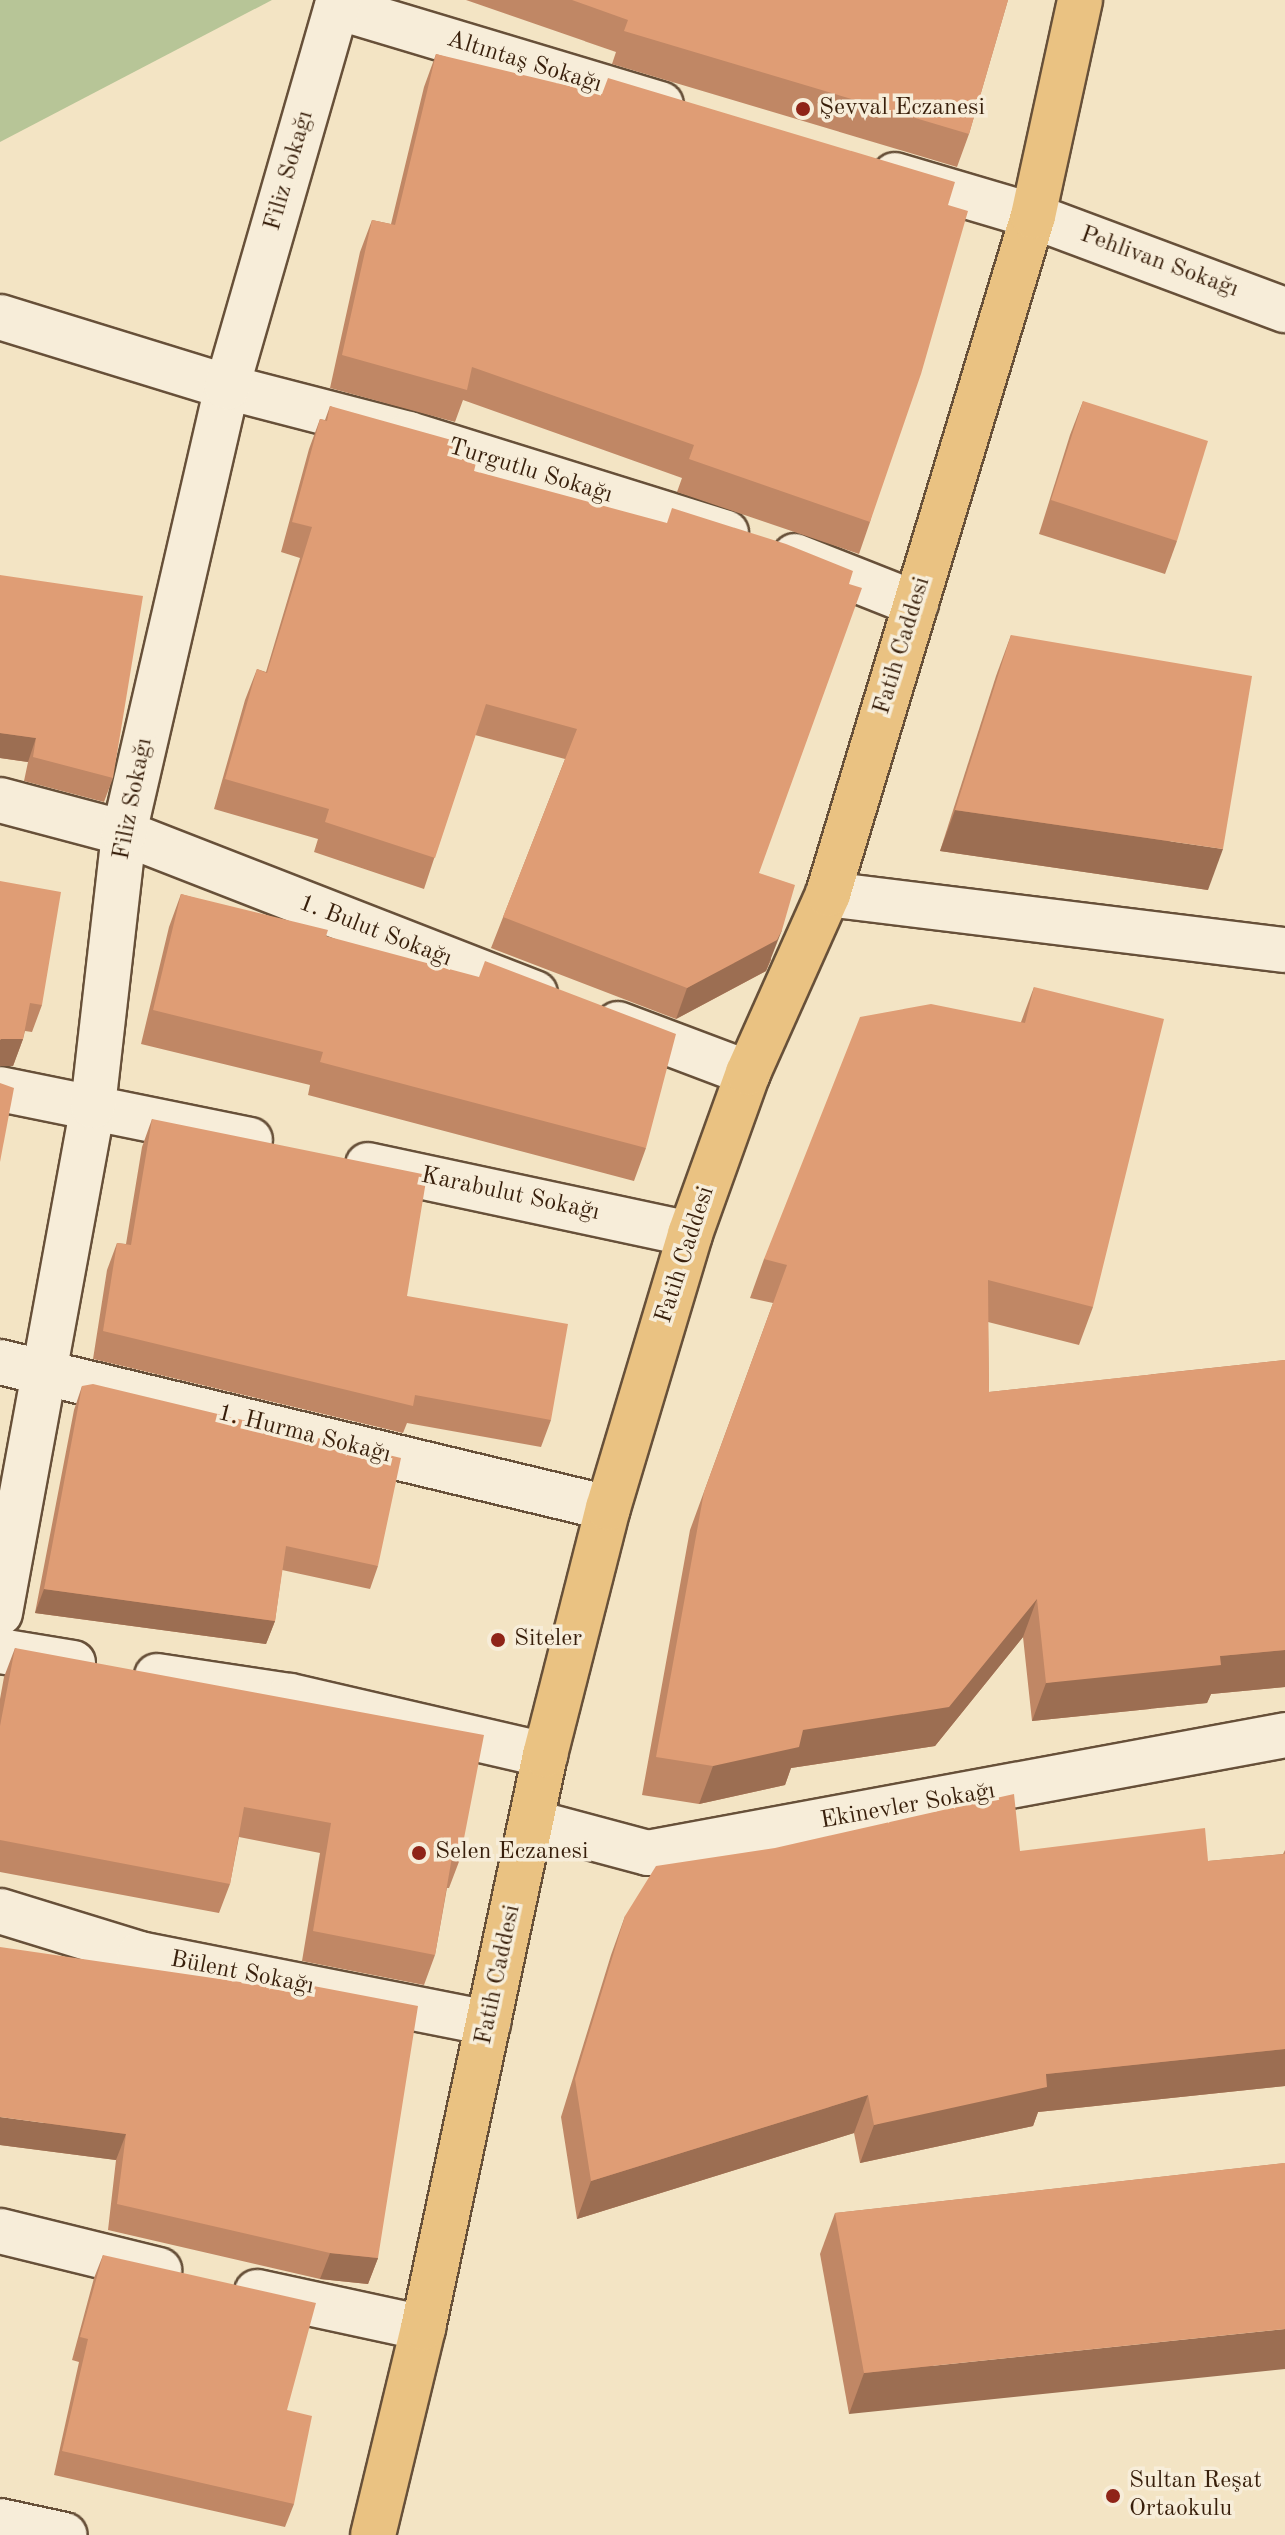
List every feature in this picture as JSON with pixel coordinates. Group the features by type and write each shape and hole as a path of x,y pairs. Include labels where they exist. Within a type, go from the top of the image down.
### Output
{"main road":[{"name":"Fatih Caddesi","path":"373,2535 423,2328 545,1755 608,1508 690,1234 748,1073 828,894 1033,216 1080,0"}],"street":[{"name":"Altıntaş Sokağı","path":"338,3 700,116"},
{"name":"Filiz Sokağı","path":"0,1613 93,1106 124,833 227,387 338,3"},
{"path":"852,161 1033,216"},
{"name":"Pehlivan Sokağı","path":"1033,216 1285,310"},
{"name":"Turgutlu Sokağı","path":"0,317 227,387 409,434 769,547 916,604"},
{"name":"1. Bulut Sokağı","path":"0,800 124,833 748,1073"},
{"path":"828,894 1285,950"},
{"name":"Karabulut Sokağı","path":"0,1089 93,1106 690,1234"},
{"name":"1. Hurma Sokağı","path":"0,1362 608,1508"},
{"path":"0,1651 290,1696 545,1755"},
{"name":"Ekinevler Sokağı","path":"532,1822 648,1853 1285,1735"},
{"name":"Bülent Sokağı","path":"0,1911 140,1954 488,2023"},
{"path":"0,2231 423,2328"},
{"path":"0,2521 65,2535"}],"green space":[{"path":"0,0 272,0 0,142"}],"building":[{"path":"572,0 1008,0 969,134 624,31 628,20"},
{"path":"436,54 602,94 608,78 955,182 948,205 968,211 921,374 870,522 689,459 694,445 472,367 467,390 342,355 372,220 395,225"},
{"path":"1083,401 1208,441 1177,541 1051,500"},
{"path":"330,406 455,441 452,456 476,463 474,471 667,523 672,508 786,544 853,571 849,584 862,588 759,873 795,885 777,940 687,988 503,917 577,729 486,704 435,858 325,822 329,809 225,779 257,669 267,673 312,527 292,522 320,419 327,421"},
{"path":"0,575 143,596 113,778 33,757 36,738 0,733"},
{"path":"1011,635 1252,676 1223,849 955,810"},
{"path":"0,881 61,892 42,1005 30,1003 23,1039 0,1040"},
{"path":"181,894 328,930 326,936 479,977 485,961 676,1034 646,1148 320,1062 323,1052 153,1010"},
{"path":"1034,987 1164,1019 1093,1307 988,1280 989,1392 1285,1360 1285,1650 1220,1656 1221,1665 1046,1683 1037,1599 949,1707 803,1730 799,1747 713,1766 656,1757 704,1492 787,1265 764,1259 860,1017 931,1004 1025,1023"},
{"path":"0,1083 14,1088 0,1162"},
{"path":"152,1119 427,1175 407,1296 568,1324 551,1420 415,1395 413,1406 103,1331 117,1243 131,1245"},
{"path":"93,1384 401,1458 378,1566 286,1546 275,1621 44,1589 82,1386"},
{"path":"15,1648 484,1735 460,1859 452,1857 435,1955 313,1931 331,1823 244,1807 230,1884 0,1840 0,1726"},
{"path":"1014,1794 1020,1851 1205,1828 1208,1861 1285,1854 1285,2049 1046,2074 1047,2087 874,2125 868,2095 591,2181 575,2079 625,1916 656,1866 775,1848"},
{"path":"0,1947 302,1991 303,1984 418,2006 378,2258 330,2253 117,2204 126,2134 0,2117"},
{"path":"1285,2163 1285,2329 864,2373 835,2213"},
{"path":"103,2255 316,2303 287,2410 312,2416 294,2504 62,2451 88,2339 80,2337"}],"place":[{"name":"Şevval Eczanesi","path":"803,109"},
{"name":"Siteler","path":"498,1640"},
{"name":"Selen Eczanesi","path":"419,1853"},
{"name":"Sultan Reşat Ortaokulu","path":"1113,2496"}]}
